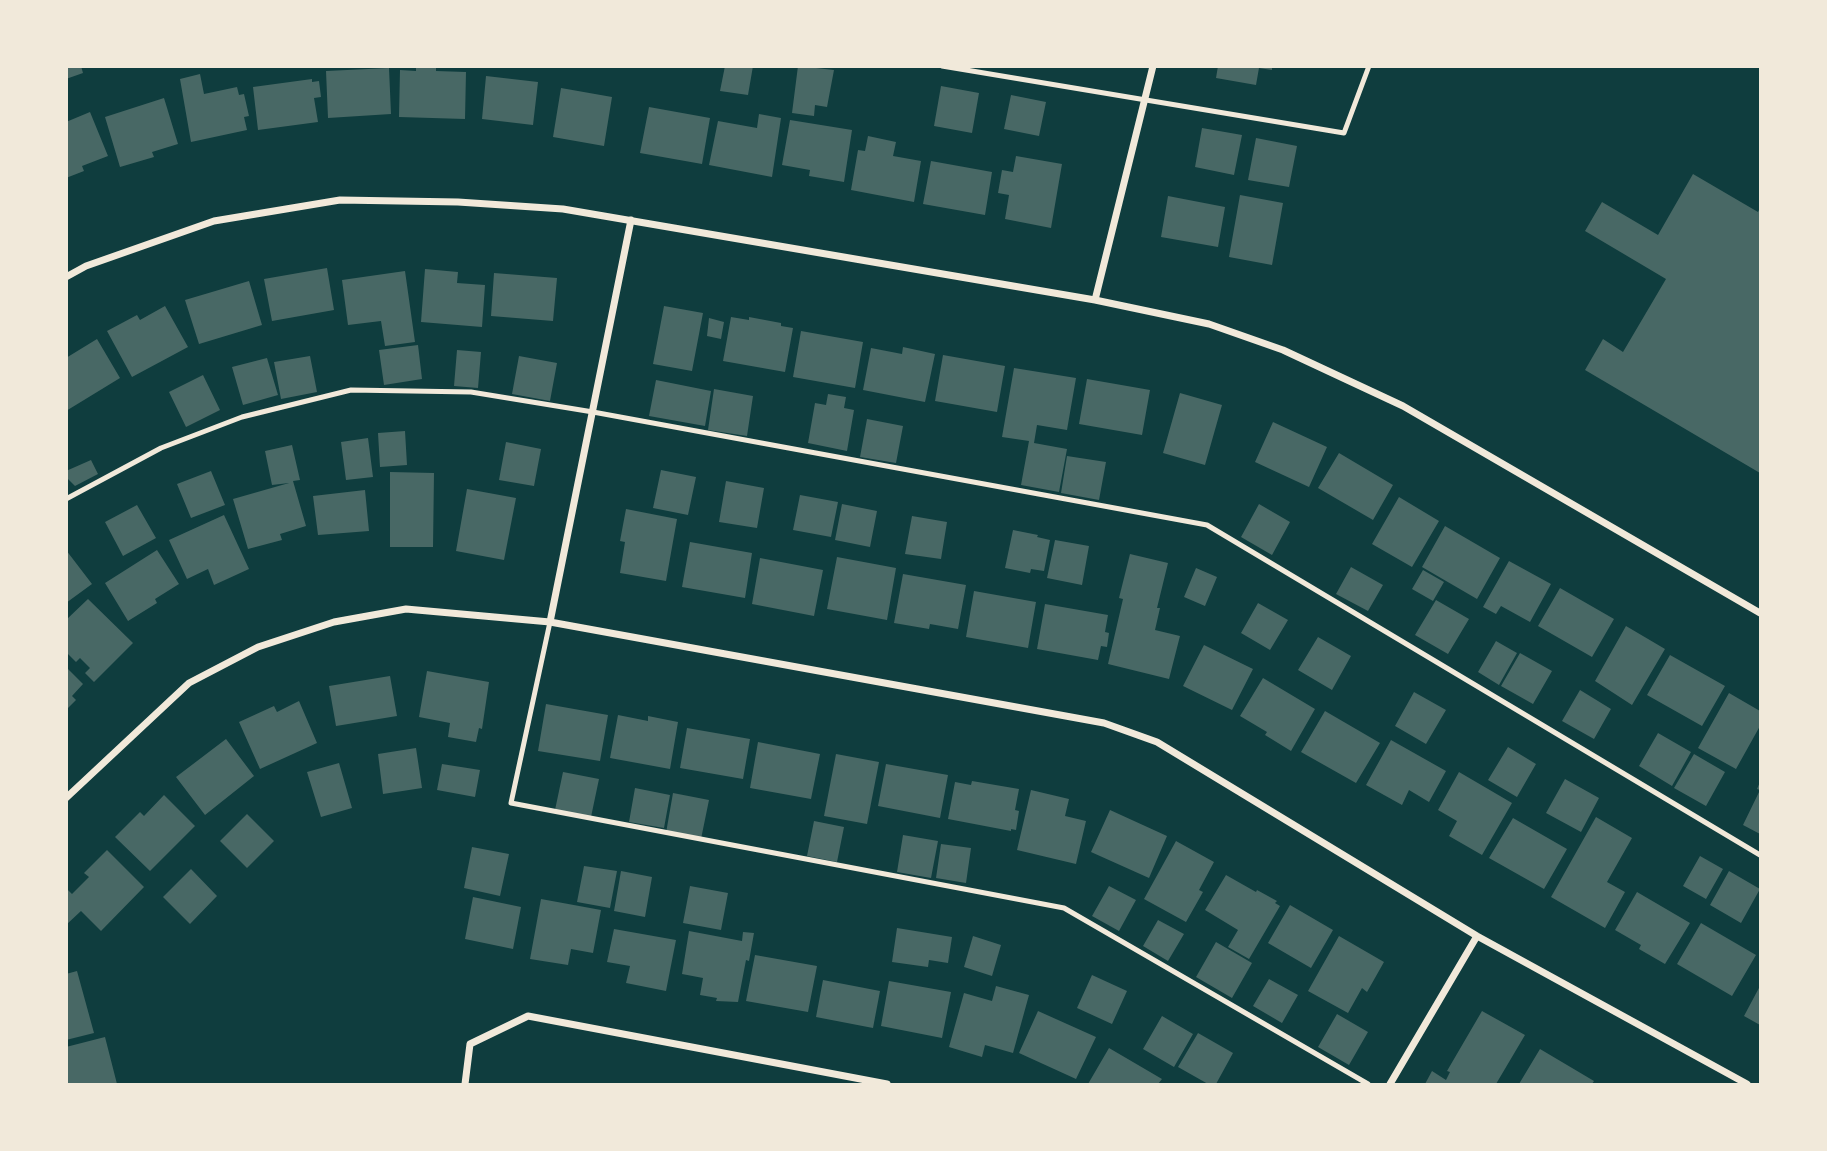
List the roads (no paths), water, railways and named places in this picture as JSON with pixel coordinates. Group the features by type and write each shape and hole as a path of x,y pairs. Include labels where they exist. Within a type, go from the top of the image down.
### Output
{"street":[{"path":"1095,300 1153,66"},
{"path":"66,277 86,266 214,221 340,200 563,209 1095,300 1221,328 1283,350 1403,406 1760,613"},
{"path":"550,622 631,220"},
{"path":"66,798 189,683 258,647 334,622 406,609 550,622 1114,727 1157,742 1476,936 1747,1084"},
{"path":"1390,1084 1476,936"},
{"path":"465,1084 470,1044 528,1016 887,1084"}],"lane":[{"path":"942,66 1344,133 1368,66"},
{"path":"66,499 161,448 242,417 351,390 471,393 593,412 1206,525 1760,855"},
{"path":"550,622 511,803 1064,908 1368,1084"}]}
